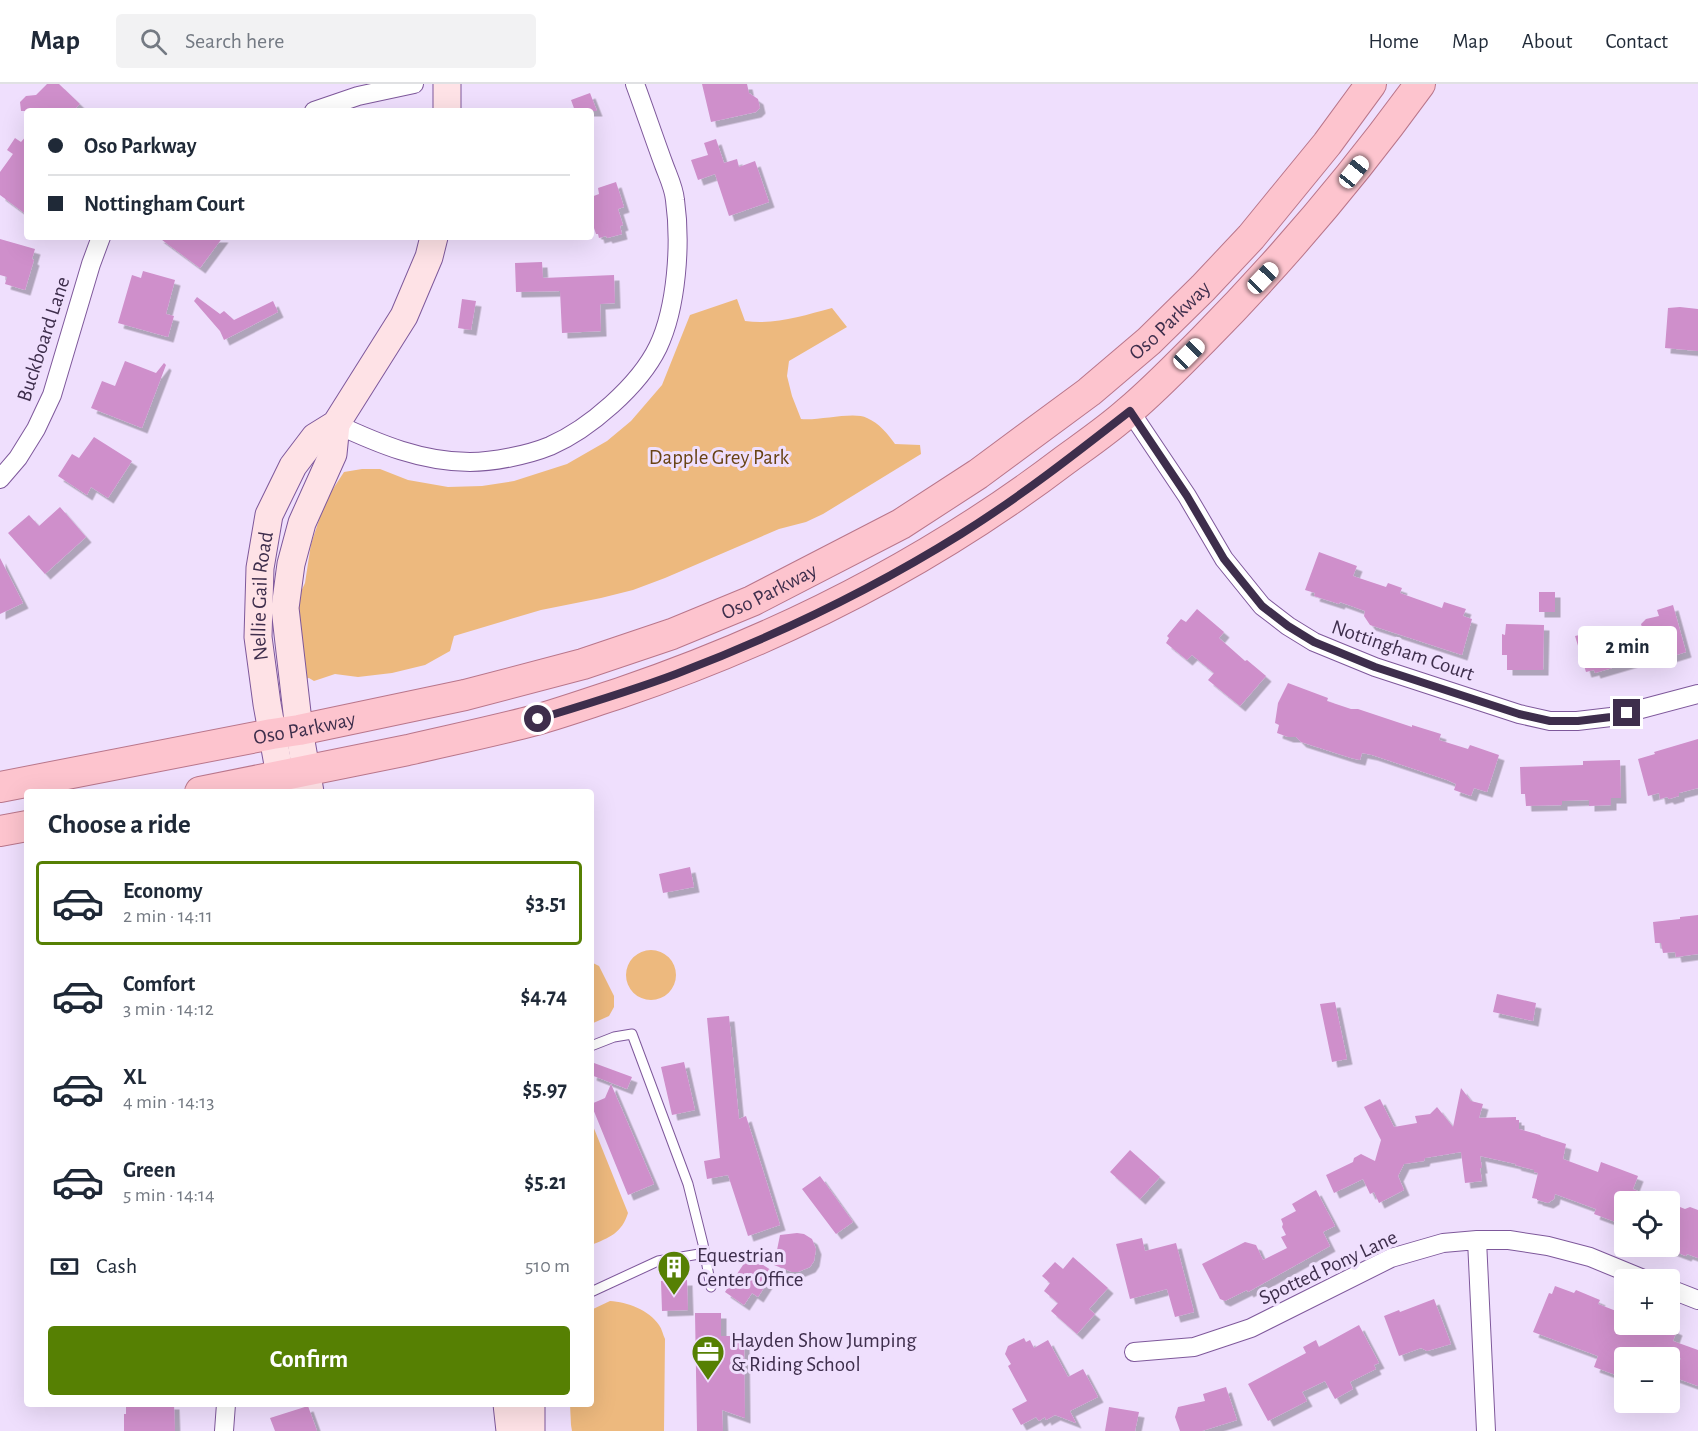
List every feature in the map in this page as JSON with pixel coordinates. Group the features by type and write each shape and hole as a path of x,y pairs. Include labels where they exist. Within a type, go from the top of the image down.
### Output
{"main road":[{"name":"Oso Parkway","path":"0,787 286,732 476,692 583,664 672,634 752,601 901,524 978,474 1089,392 1149,341 1251,237 1327,144 1371,84"},
{"name":"Oso Parkway","path":"232,789 295,783 538,719 675,674 805,619 960,534 1026,490 1130,411 1219,324 1278,262 1337,193 1420,84"},
{"path":"0,831 24,827"}],"street":[{"path":"323,108 358,96 414,84"},
{"path":"447,84 447,108"},
{"path":"336,424 378,443 411,454 441,460 471,462 509,458 549,447 581,429 637,380 658,347 671,312 676,274 677,233 675,198 635,84"},
{"name":"Buckboard Lane","path":"0,479 18,458 36,429 52,395 100,240"},
{"name":"Nellie Gail Road","path":"295,783 286,732 285,608 291,564 302,523 333,454 336,424 404,316 429,257 433,240"},
{"name":"Nottingham Court","path":"1130,411 1187,496 1224,559 1262,606 1314,642 1375,667 1519,714 1550,721 1578,721 1611,717 1698,693"},
{"path":"1477,1240 1486,1431"},
{"name":"Spotted Pony Lane","path":"1134,1352 1194,1347 1251,1328 1391,1258 1443,1243 1509,1240 1548,1246 1590,1257 1619,1269"},
{"path":"1680,1293 1698,1300"},
{"path":"224,1431 226,1407"},
{"path":"507,1407 510,1431"},
{"path":"531,1407 531,1431"}],"lane":[{"path":"594,1045 614,1037 632,1034 688,1184 711,1287"},
{"path":"594,1291 658,1261 705,1253"}],"green space":[{"name":"Dapple Grey Park","path":"737,299 745,321 778,321 832,308 847,327 789,361 787,376 801,419 861,416 879,426 895,444 920,445 921,454 823,514 806,522 779,529 633,590 541,610 454,636 450,651 425,665 392,673 358,677 335,674 314,681 309,678 303,679 295,645 298,598 305,583 311,544 320,517 331,492 344,472 380,469 408,480 448,487 482,486 514,481 567,464 607,441 631,421 662,385 690,315"},
{"path":"646,950 656,950 669,957 676,970 676,980 669,993 656,1000 646,1000 637,996 630,989 626,980 626,970 630,961 637,954"},
{"path":"594,964 599,966 614,996 614,1007 609,1016 594,1023"},
{"path":"594,1128 628,1213 622,1225 609,1237 594,1244"},
{"path":"610,1301 630,1305 650,1315 662,1330 665,1339 664,1431 572,1431 570,1407 594,1407 594,1309"}],"building":[{"path":"47,84 59,84 80,104 76,108 24,108 24,111 21,111 20,102 26,96 36,95"},
{"path":"702,84 747,84 749,93 758,99 760,108 756,112 711,122"},
{"path":"590,93 597,111 594,111 594,108 574,108 571,100"},
{"path":"15,138 21,142 24,138 24,213 0,195 0,172 13,154 7,150"},
{"path":"716,139 724,163 737,159 739,167 755,161 769,202 729,216 715,174 698,180 691,160 708,155 704,143"},
{"path":"616,182 624,207 618,209 623,225 620,226 622,234 599,238 596,234 594,196 599,194 598,188"},
{"path":"0,239 35,249 25,290 5,284 7,277 0,275"},
{"path":"162,240 221,240 200,268"},
{"path":"542,262 543,278 614,275 615,303 600,304 601,331 562,333 560,291 516,292 515,263"},
{"path":"143,271 175,280 166,314 174,316 168,337 118,323 132,275 141,278"},
{"path":"197,297 220,314 224,311 234,320 273,301 278,312 224,340 220,331 194,301"},
{"path":"462,299 476,301 471,330 458,328"},
{"path":"1668,308 1698,309 1698,351 1665,348"},
{"path":"125,361 156,373 164,363 166,365 142,428 91,408 102,381 115,386"},
{"path":"94,437 132,461 108,498 91,487 87,495 58,476 72,454 79,458"},
{"path":"60,507 86,537 45,574 8,533 29,515 39,526"},
{"path":"1319,552 1357,566 1353,576 1386,587 1388,583 1402,588 1400,593 1442,608 1444,602 1466,609 1463,616 1472,619 1462,655 1370,625 1364,616 1365,611 1314,596 1315,593 1305,590"},
{"path":"0,558 23,603 0,614"},
{"path":"1539,592 1555,592 1555,612 1539,612"},
{"path":"1673,605 1686,652 1657,661 1656,658 1647,661 1646,658 1595,673 1594,670 1586,672 1575,636 1615,627 1619,641 1644,634 1641,624 1646,619 1659,616 1657,610"},
{"path":"1197,609 1224,632 1219,638 1266,676 1240,706 1208,680 1214,673 1192,655 1187,660 1166,643 1169,638 1167,636 1181,619 1186,622"},
{"path":"1506,624 1544,625 1543,670 1507,670 1507,655 1502,655 1502,634 1505,635"},
{"path":"1288,683 1351,709 1358,709 1441,734 1439,740 1468,749 1470,745 1499,755 1487,792 1474,788 1471,796 1454,790 1456,784 1447,780 1372,755 1362,753 1360,760 1351,758 1301,742 1296,737 1277,733 1279,725 1275,723 1278,703"},
{"path":"1698,739 1698,788 1679,793 1679,796 1669,799 1667,797 1660,799 1659,793 1648,796 1638,759"},
{"path":"1620,760 1621,798 1611,798 1611,805 1589,806 1589,800 1562,801 1562,805 1526,806 1525,794 1521,794 1520,767 1583,765 1583,761"},
{"path":"690,867 694,887 663,893 659,874"},
{"path":"1698,915 1698,954 1676,957 1675,952 1663,953 1661,943 1655,943 1653,922"},
{"path":"1497,994 1536,1003 1533,1021 1493,1012"},
{"path":"1335,1002 1347,1059 1332,1062 1320,1004"},
{"path":"729,1016 739,1119 746,1116 780,1225 748,1236 728,1175 707,1179 704,1161 720,1158 707,1018"},
{"path":"684,1062 695,1110 672,1115 661,1067"},
{"path":"594,1063 632,1077 627,1089 594,1076"},
{"path":"611,1084 654,1184 628,1195 594,1111 594,1103 605,1098"},
{"path":"1461,1088 1471,1101 1483,1104 1479,1118 1516,1117 1516,1120 1519,1120 1519,1129 1566,1144 1563,1159 1598,1172 1601,1162 1638,1176 1633,1189 1638,1191 1614,1191 1614,1221 1594,1214 1596,1209 1555,1194 1554,1199 1548,1203 1532,1198 1538,1173 1516,1164 1480,1156 1482,1181 1465,1183 1461,1152 1404,1164 1398,1176 1404,1190 1379,1203 1374,1192 1370,1194 1363,1179 1334,1193 1326,1175 1353,1162 1354,1158 1361,1154 1375,1161 1381,1140 1364,1107 1380,1099 1394,1127 1417,1123 1415,1116 1430,1114 1437,1107 1453,1127"},
{"path":"1130,1150 1160,1177 1140,1199 1110,1172"},
{"path":"820,1176 853,1222 836,1234 802,1189"},
{"path":"1316,1190 1335,1226 1323,1232 1330,1246 1248,1292 1247,1290 1225,1301 1220,1299 1202,1264 1245,1242 1256,1245 1263,1260 1287,1248 1281,1237 1286,1235 1281,1219 1296,1211 1292,1204"},
{"path":"1680,1207 1698,1210 1698,1258 1687,1254 1686,1256 1680,1254"},
{"path":"797,1233 812,1239 816,1249 814,1261 810,1267 792,1272 774,1265 780,1235"},
{"path":"1142,1238 1145,1251 1176,1243 1194,1312 1175,1317 1167,1289 1130,1299 1116,1244"},
{"path":"749,1256 774,1272 758,1297 752,1293 744,1305 725,1292"},
{"path":"1073,1257 1108,1288 1089,1309 1095,1314 1077,1334 1051,1311 1058,1303 1044,1291 1050,1283 1042,1276 1055,1262 1063,1269"},
{"name":"Equestrian Center Office","path":"687,1280 688,1310 662,1311 661,1281"},
{"path":"1555,1286 1574,1293 1576,1290 1600,1300 1598,1304 1614,1310 1614,1335 1675,1335 1673,1341 1698,1350 1698,1386 1680,1380 1680,1347 1614,1347 1614,1374 1594,1367 1598,1356 1533,1332 1549,1293 1552,1294"},
{"path":"1434,1299 1451,1344 1427,1351 1421,1348 1399,1356 1384,1316"},
{"path":"695,1313 721,1313 721,1336 744,1336 745,1418 722,1410 723,1431 697,1431"},
{"path":"1359,1325 1379,1363 1374,1365 1376,1369 1350,1382 1353,1389 1335,1399 1325,1381 1302,1392 1307,1401 1268,1421 1248,1384 1306,1353 1303,1347 1316,1340 1319,1347"},
{"path":"1024,1338 1026,1342 1030,1340 1034,1348 1048,1340 1068,1377 1083,1369 1098,1397 1070,1411 1076,1423 1055,1415 1039,1421 1036,1417 1021,1425 1012,1409 1027,1401 1008,1366 1011,1364 1005,1354 1008,1346"},
{"path":"1226,1387 1237,1420 1202,1431 1180,1431 1175,1417 1178,1407 1205,1401 1203,1394"},
{"path":"126,1407 174,1407 175,1431 124,1431 124,1414 126,1414"},
{"path":"308,1407 317,1431 275,1431 270,1418"},
{"path":"1109,1407 1139,1412 1135,1431 1105,1431"}],"place":[{"name":"Equestrian Center Office","path":"674,1296"},
{"name":"Hayden Show Jumping & Riding School","path":"708,1381"}],"route":[{"path":"538,719 675,674 805,619 960,534 1026,490 1130,411 1187,496 1224,559 1262,606 1314,642 1375,667 1519,714 1550,721 1578,721 1627,713"}]}
